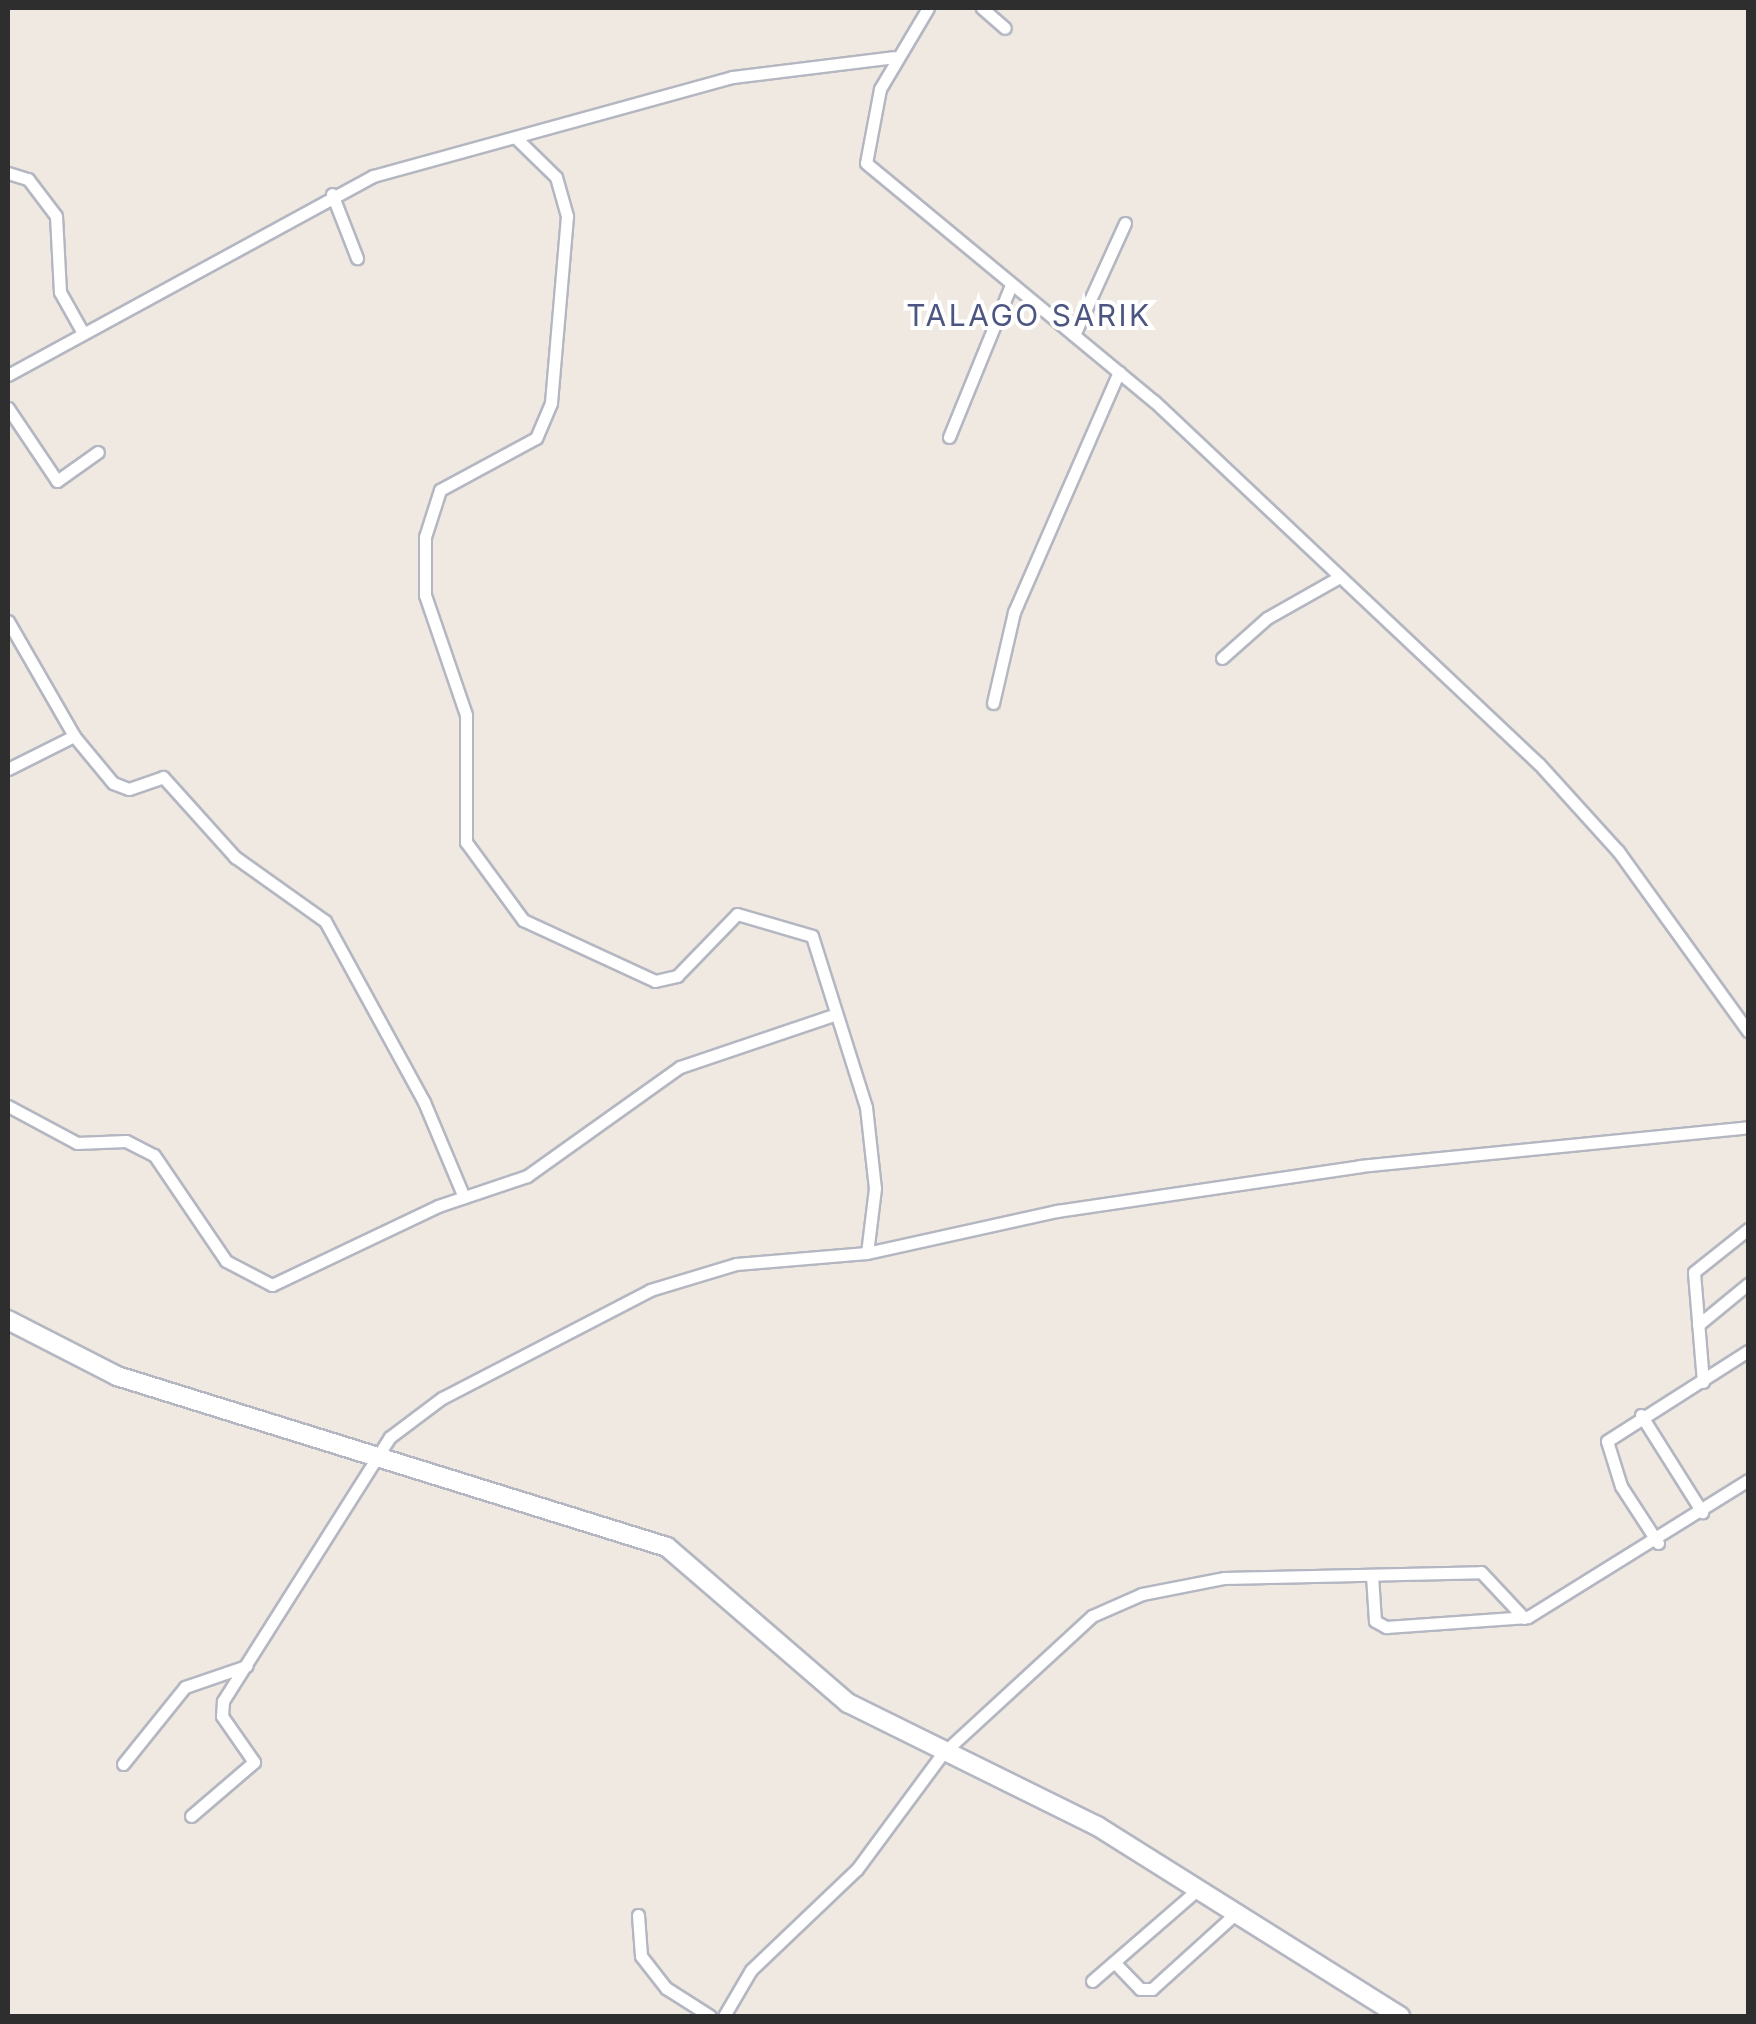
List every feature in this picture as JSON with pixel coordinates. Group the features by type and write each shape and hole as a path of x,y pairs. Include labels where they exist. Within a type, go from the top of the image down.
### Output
{"street":[{"path":"928,8 894,57 871,112 866,163 1119,372 1605,836 1748,1031"},
{"path":"982,8 1005,28"},
{"path":"8,376 332,194 516,138 768,69 894,57"},
{"path":"516,138 556,178 568,216 551,403 536,438 440,490 425,537 424,595 466,715 466,842 523,920 654,981 678,976 726,917 804,932 821,950 832,1016 866,1107 875,1188 868,1253"},
{"path":"8,173 28,179 56,216 60,292 83,334"},
{"path":"332,194 357,258"},
{"path":"1074,334 1126,223"},
{"path":"948,437 1011,285"},
{"path":"993,703 1014,612 1119,372"},
{"path":"8,408 57,481 98,452"},
{"path":"1222,658 1267,618 1336,579"},
{"path":"8,621 74,736 118,786 163,777 235,856 325,921 416,1086 464,1197"},
{"path":"8,769 74,736"},
{"path":"8,1106 77,1143 126,1142 154,1154 218,1252 264,1286 464,1197 536,1171 664,1075 832,1016"},
{"path":"191,1816 254,1762 221,1710 375,1459 442,1398 650,1290 736,1264 868,1253 1057,1212 1360,1166 1748,1127"},
{"path":"1703,1382 1696,1269 1748,1228"},
{"path":"1698,1324 1748,1284"},
{"path":"8,1320 117,1376 667,1547 812,1679 942,1754 1097,1826 1400,2016"},
{"path":"1658,1543 1606,1448 1641,1415 1703,1382 1748,1351"},
{"path":"1641,1415 1702,1512"},
{"path":"1372,1575 1375,1621 1386,1627 1524,1618 1658,1543 1748,1480"},
{"path":"724,2016 751,1970 857,1869 942,1754 1054,1645 1142,1594 1224,1578 1481,1572 1524,1618"},
{"path":"123,1764 185,1687 246,1666"},
{"path":"1092,1981 1196,1891"},
{"path":"1114,1962 1140,1989 1152,1988 1236,1914"},
{"path":"638,1915 641,1956 666,1988 710,2016"}],"district":[{"name":"TALAGO SARIK","path":"1029,315"}]}
